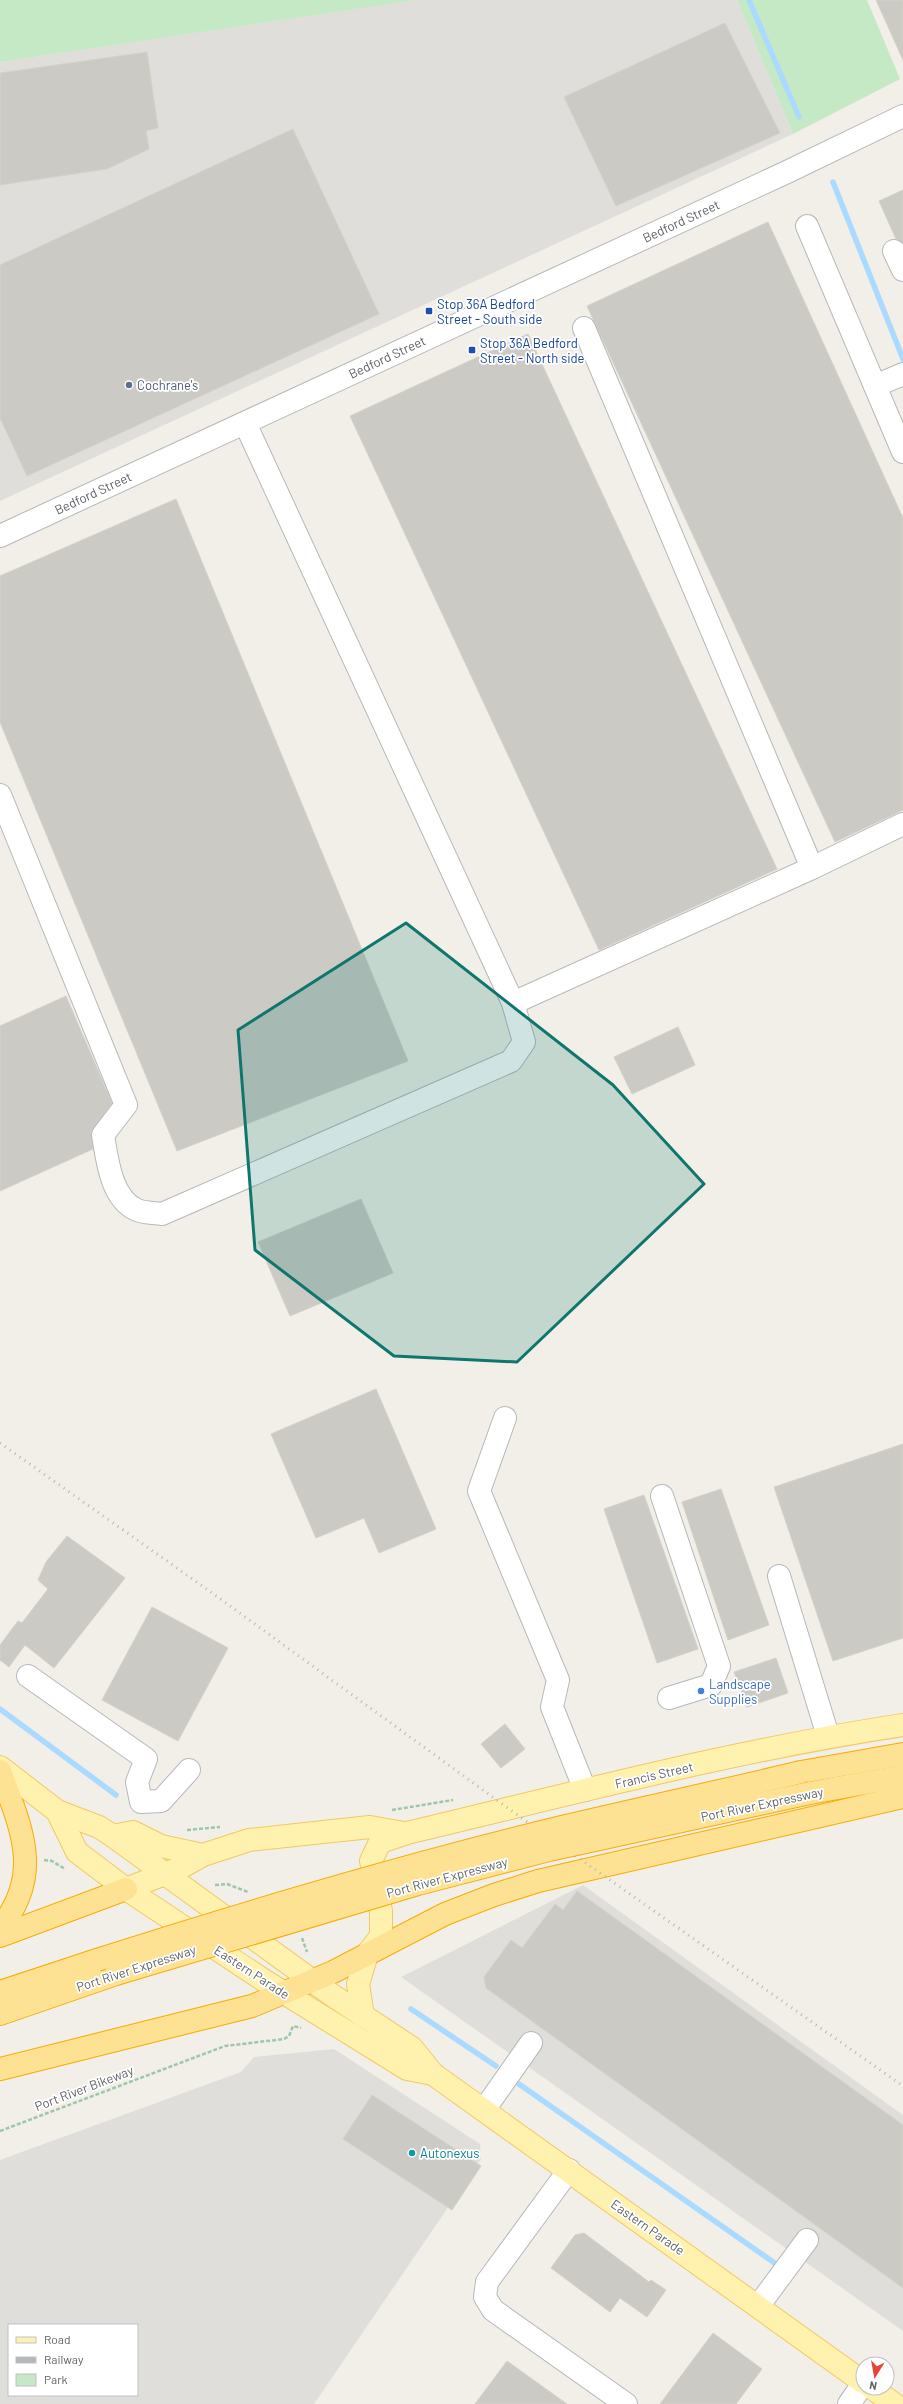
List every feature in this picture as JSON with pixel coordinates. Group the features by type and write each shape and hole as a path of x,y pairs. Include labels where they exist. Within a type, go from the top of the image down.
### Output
{"highway":[{"name":"Port River Expressway","path":"0,1992 207,1925 400,1869 561,1827 801,1772 903,1754"},
{"path":"0,1771 24,1840 26,1861 19,1898 0,1928"},
{"name":"Port River Expressway","path":"0,2014 116,1974 418,1884 550,1850 810,1793 903,1776"},
{"path":"0,2069 252,2006 286,1993 445,1914 494,1894 538,1881 903,1797"},
{"path":"0,1936 126,1889"}],"main road":[{"name":"Francis Street","path":"363,2016 358,1984 367,1954 380,1936 381,1911 371,1861 380,1842 407,1833 585,1790 828,1736 903,1725"},
{"name":"Eastern Parade","path":"0,1766 57,1811 99,1828 113,1836 363,2016 412,2048 433,2074 759,2306 855,2377"},
{"name":"Eastern Parade","path":"57,1811 77,1852 126,1889 265,1981 407,2069 433,2074"},
{"path":"126,1889 166,1874 203,1856 249,1840 370,1826 407,1833"},
{"path":"113,1836 133,1832 161,1846 203,1856"},
{"path":"252,2006 265,1981 266,1964 259,1940"},
{"path":"883,2396 894,2404"}],"street":[{"name":"Bedford Street","path":"0,536 787,172 903,116"},
{"path":"807,226 889,380 903,452"},
{"path":"894,251 903,270"},
{"path":"584,328 812,868"},
{"path":"0,794 126,1105 103,1135 111,1176 121,1196 137,1210 162,1214 511,1061 524,1042 514,1003 245,423"},
{"path":"514,1003 812,868 903,824"},
{"path":"506,1418 479,1491 558,1680 552,1707 585,1790"},
{"path":"662,1496 720,1666 711,1685 669,1698"},
{"path":"779,1576 828,1736"},
{"path":"28,1676 146,1759 137,1782 141,1802 161,1802 189,1770"},
{"path":"484,2110 531,2043"},
{"path":"569,2170 487,2282 485,2297 493,2310 626,2404"},
{"path":"759,2306 807,2240"},
{"path":"849,2404 855,2395"}],"path":[{"path":"385,1811 459,1799"},
{"path":"186,1830 224,1827"},
{"name":"Port River Bikeway","path":"0,2131 225,2046 284,2039 289,2036 293,2026 306,2029"}],"highlighted area":[{"path":"406,923 613,1085 704,1184 517,1362 394,1356 255,1250 238,1030"}],"shaded area":[{"path":"416,0 737,0 793,134 0,501 0,62"},
{"path":"583,1885 903,2115 903,2331 401,1977"},
{"path":"334,2049 480,2144 481,2159 314,2404 0,2404 0,2160 241,2072 254,2057"}],"green space":[{"path":"0,0 417,0 0,62"},
{"path":"737,0 867,0 900,79 793,134"}],"building":[{"path":"876,0 903,0 903,60"},
{"path":"725,23 780,133 616,206 564,97"},
{"path":"147,52 158,128 146,131 149,149 107,169 0,185 0,73"},
{"path":"293,129 379,314 27,476 0,418 0,265"},
{"path":"903,190 903,243 896,239 879,201"},
{"path":"768,222 903,518 903,810 835,842 587,306"},
{"path":"528,334 777,869 599,950 350,416"},
{"path":"176,499 408,1061 177,1151 0,722 0,576"},
{"path":"66,996 112,1103 91,1132 93,1149 0,1191 0,1026"},
{"path":"678,1027 695,1065 632,1094 614,1057"},
{"path":"361,1199 393,1273 290,1316 258,1242"},
{"path":"376,1389 436,1529 379,1553 364,1518 316,1538 271,1434"},
{"path":"903,1444 903,1638 833,1661 774,1487"},
{"path":"721,1489 769,1625 728,1640 682,1502"},
{"path":"644,1495 698,1649 657,1663 604,1509"},
{"path":"67,1536 125,1578 54,1668 25,1645 9,1667 0,1660 0,1645 18,1621 22,1623 48,1589 38,1580 46,1562"},
{"path":"152,1607 228,1648 178,1741 102,1700"},
{"path":"776,1658 788,1693 747,1707 734,1672"},
{"path":"505,1724 525,1749 501,1768 481,1744"},
{"path":"577,1891 903,2125 903,2288 486,1988 484,1977 511,1940 522,1948 555,1904 563,1910"},
{"name":"Autonexus","path":"372,2095 481,2166 452,2210 343,2139"},
{"path":"584,2233 649,2282 651,2280 666,2290 647,2317 620,2298 610,2312 551,2268 575,2235"},
{"path":"713,2333 762,2369 736,2404 660,2404"},
{"path":"507,2361 567,2404 475,2404"}],"waterway":[{"path":"749,0 799,117"},
{"path":"833,182 903,359"},
{"path":"0,1709 116,1795"},
{"path":"411,2009 496,2066"},
{"path":"519,2084 776,2264"}],"railway":[{"path":"0,1443 215,1595 509,1809 903,2086"}],"place":[{"name":"Stop 36A Bedford Street - South side","path":"429,311"},
{"name":"Stop 36A Bedford Street - North side","path":"472,350"},
{"name":"Cochrane's","path":"129,385"},
{"name":"Landscape Supplies","path":"701,1691"},
{"name":"Autonexus","path":"412,2153"}]}
